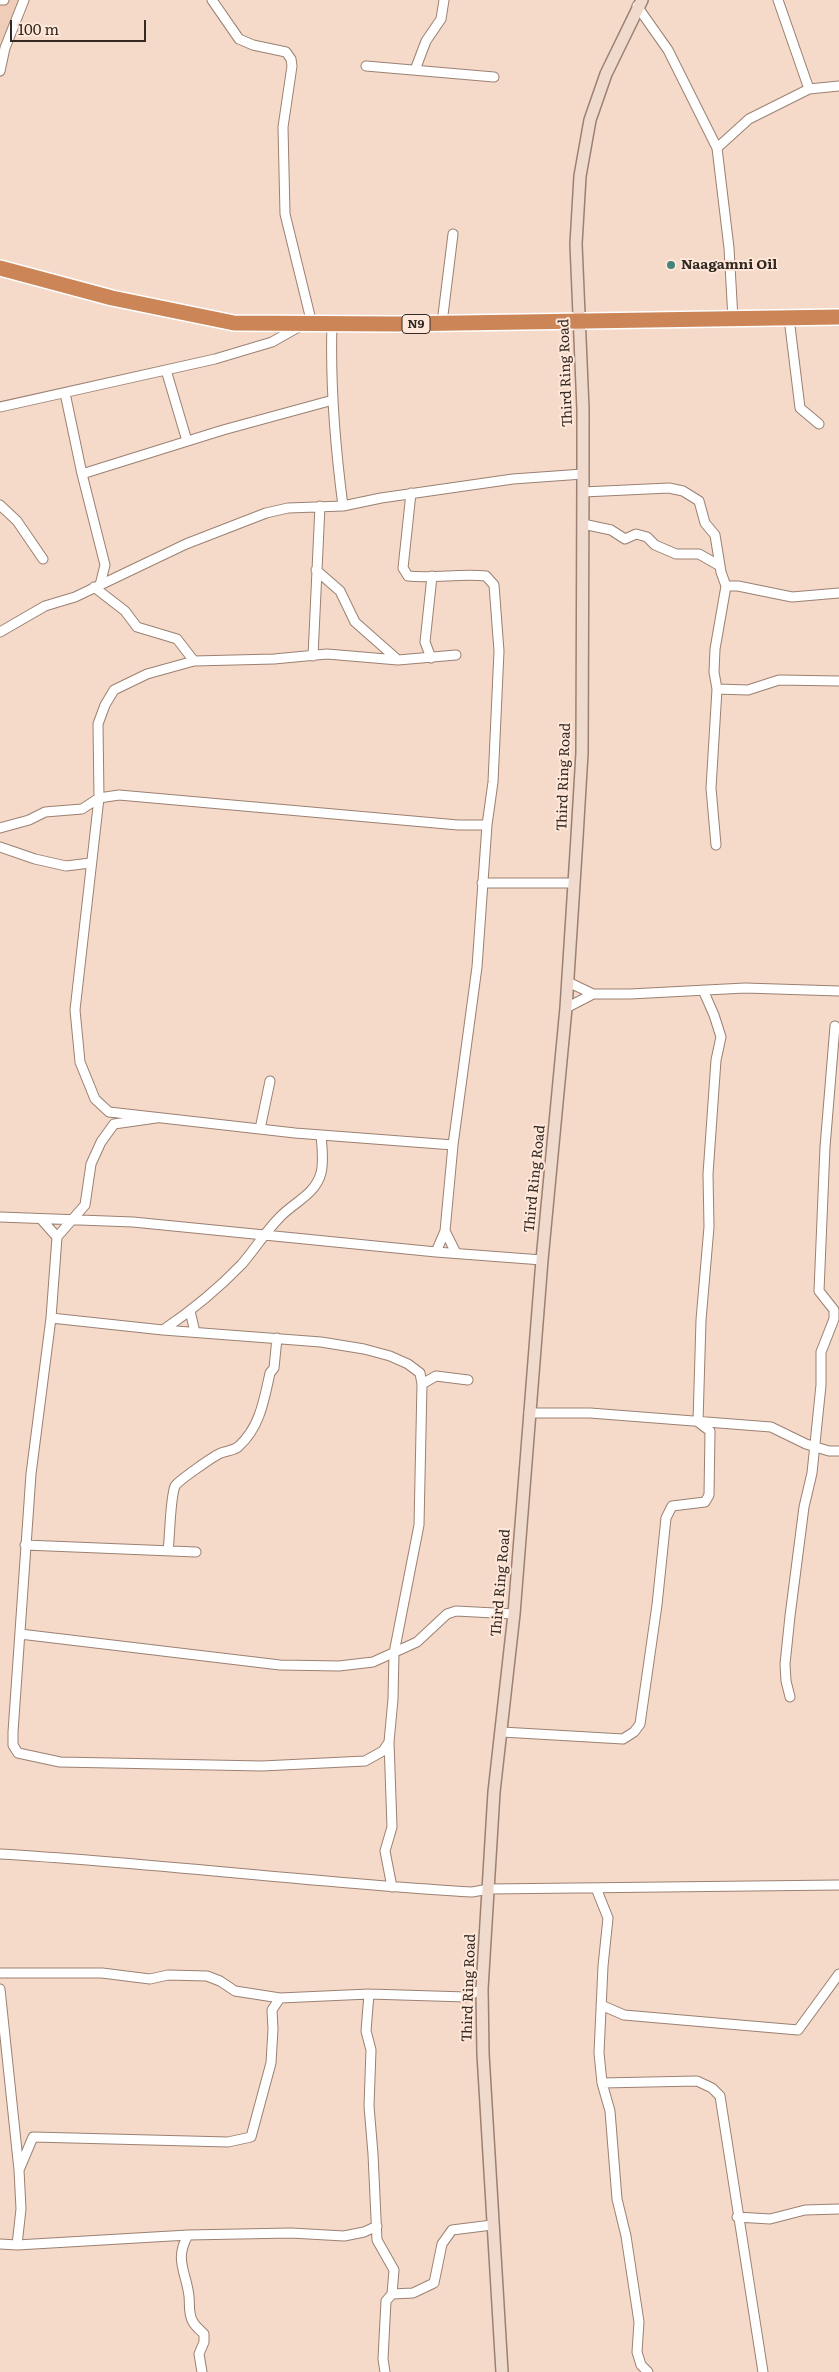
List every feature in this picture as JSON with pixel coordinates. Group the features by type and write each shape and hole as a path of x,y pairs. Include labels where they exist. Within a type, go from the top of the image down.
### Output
{"highway":[{"name":"N9","path":"0,268 112,298 234,323 442,323 839,317"}],"street":[{"path":"0,71 6,48 24,0"},
{"path":"0,407 215,359 272,342 307,324 285,214 283,127 292,66 291,59 286,52 253,45 239,39 212,0"},
{"path":"416,70 426,41 440,19 444,0"},
{"path":"778,0 809,88"},
{"path":"640,3 668,50 717,148 729,248 733,319"},
{"name":"Third Ring Road","path":"502,2372 482,2054 482,1989 494,1792 514,1614 542,1260 566,1008 582,753 583,409 576,244 580,176 590,120 606,74 640,3"},
{"path":"366,66 494,77"},
{"path":"717,148 749,119 809,88 839,86"},
{"path":"442,323 453,234"},
{"path":"789,318 800,408 819,424"},
{"path":"332,323 335,444 343,506"},
{"path":"166,370 187,441"},
{"path":"65,393 82,474 105,565 97,586"},
{"path":"82,474 187,441 333,400"},
{"path":"0,632 45,606 75,597 249,518 288,508 343,506 411,493 513,479 583,474"},
{"path":"583,492 669,488 683,491 699,501 705,523 716,535 720,566 726,586 715,649 714,672 717,689 711,788 716,845"},
{"path":"411,493 403,568 408,576 466,574 486,576 494,585 499,651 497,726 482,883 477,967 453,1145 445,1231 436,1252"},
{"path":"0,506 17,521 43,559"},
{"path":"313,656 320,506"},
{"path":"583,524 611,530 624,538 636,534 647,537 656,545 676,554 699,554 720,566"},
{"path":"105,565 118,576"},
{"path":"316,570 340,591 355,622 398,660"},
{"path":"430,658 425,642 432,576"},
{"path":"97,586 125,611 137,627 177,639 194,661"},
{"path":"726,586 738,586 792,597 839,593"},
{"path":"453,1145 321,1135 109,1112 96,1099 80,1062 75,1010 90,863 99,798 98,724 105,705 114,690 147,674 194,661 274,659 327,654 398,660 456,655"},
{"path":"717,689 748,690 779,680 839,681"},
{"path":"0,828 29,820 44,812 82,809 99,798 119,795 448,824 487,825"},
{"path":"0,847 35,859 66,866 90,863"},
{"path":"482,883 573,883"},
{"path":"568,982 593,994 745,988 839,991"},
{"path":"698,1422 700,1320 708,1227 708,1174 716,1060 721,1037 703,990"},
{"path":"566,1008 593,994"},
{"path":"790,1697 786,1681 786,1654 804,1507 812,1473 821,1352 837,1311 819,1291 825,1147 835,1026"},
{"path":"260,1129 270,1081"},
{"path":"156,1118 114,1124 101,1142 90,1164 85,1204 57,1237 51,1318 31,1474 13,1745 18,1753 60,1762 270,1765 365,1761 382,1751 389,1742"},
{"path":"163,1330 190,1311 241,1264 282,1214 314,1188 321,1173 323,1159 321,1135"},
{"path":"0,1217 133,1222 436,1252 542,1260"},
{"path":"41,1218 57,1237"},
{"path":"445,1231 456,1253"},
{"path":"190,1311 195,1332"},
{"path":"51,1318 163,1330 321,1342 390,1356 408,1364 420,1373 422,1384 419,1525 394,1653 393,1699 389,1742 392,1827 385,1851 392,1887"},
{"path":"168,1551 174,1488 182,1478 222,1452 239,1447 254,1427 260,1416 270,1373 274,1368 277,1338"},
{"path":"422,1384 436,1376 468,1380"},
{"path":"529,1413 590,1413 771,1427 806,1444 829,1451 839,1451"},
{"path":"502,1732 623,1739 634,1732 640,1724 657,1605 666,1518 672,1506 705,1502 709,1495 710,1432 698,1422"},
{"path":"25,1545 196,1552"},
{"path":"20,1634 280,1665 339,1666 373,1662 394,1653 417,1642 447,1614 456,1611 514,1614"},
{"path":"0,1854 119,1862 392,1887 472,1892 489,1889 839,1885"},
{"path":"596,1888 608,1918 599,2052 602,2083 610,2111 618,2199 626,2236 639,2322 637,2352 643,2370"},
{"path":"0,1973 102,1973 150,1979 168,1975 207,1976 220,1981 235,1991 280,1998 368,1994 466,1996 482,1989"},
{"path":"601,2005 624,2015 798,2030 839,1974"},
{"path":"0,1989 21,2209 17,2245"},
{"path":"368,1994 366,2031 371,2050 369,2106 377,2240 394,2270 392,2294 386,2301 383,2359 385,2372"},
{"path":"18,2170 33,2137 228,2142 251,2137 271,2063 272,2010 280,1998"},
{"path":"602,2083 697,2081 712,2088 720,2096 737,2217 763,2372"},
{"path":"737,2217 770,2219 805,2210 839,2209"},
{"path":"392,2294 413,2293 434,2283 442,2244 452,2230 492,2225"},
{"path":"0,2244 17,2245 188,2235 291,2233 344,2236 364,2232 376,2226"},
{"path":"188,2235 182,2246 181,2265 188,2294 189,2314 193,2322 204,2334 204,2342 199,2354 202,2372"}],"shaded area":[{"path":"0,0 24,0 7,45 0,79"}],"place":[{"name":"Naagamni Oil","path":"671,265"}]}
